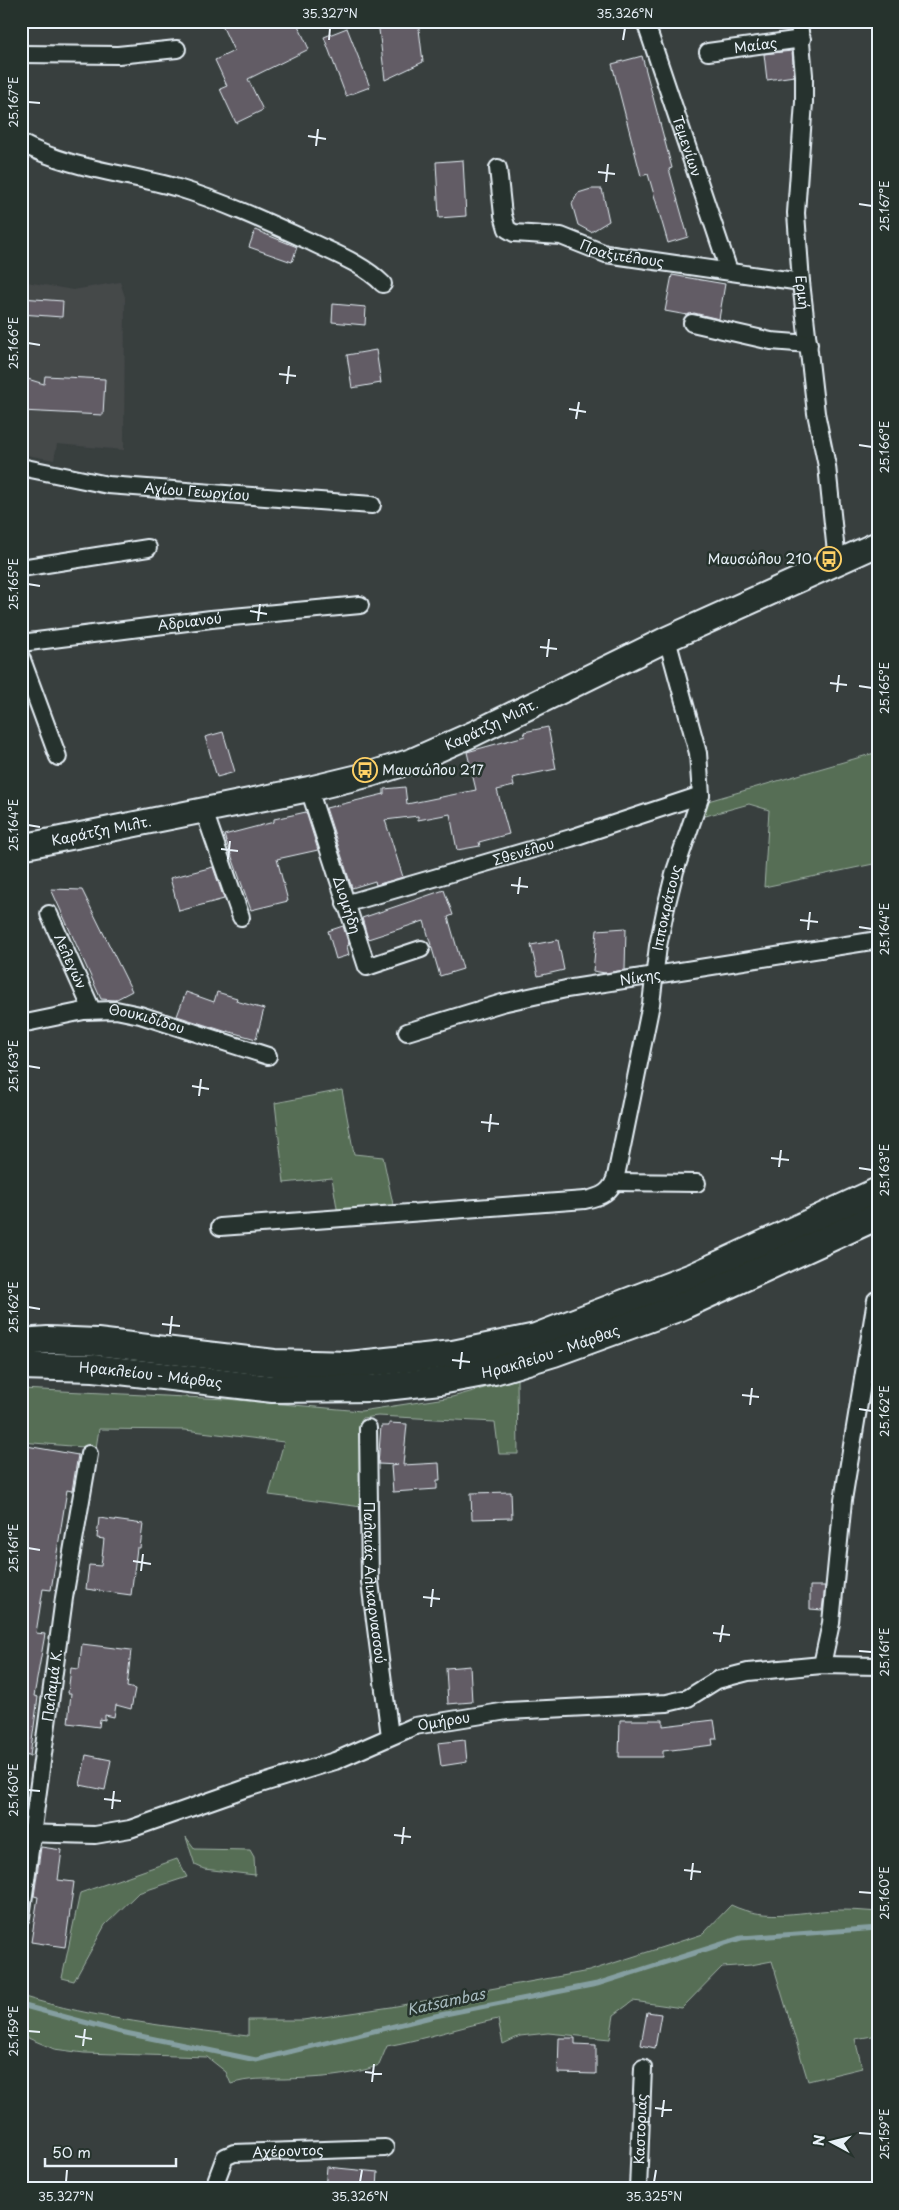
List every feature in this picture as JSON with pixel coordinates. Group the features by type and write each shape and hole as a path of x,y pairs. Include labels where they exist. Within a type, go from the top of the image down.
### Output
{"main road":[{"name":"Ηρακλείου - Μάρθας","path":"21,1342 48,1340 97,1342 274,1363 349,1365 453,1354 536,1336 674,1284 878,1192"},
{"name":"Ηρακλείου - Μάρθας","path":"21,1366 94,1368 273,1389 376,1388 440,1381 494,1371 554,1353 678,1308 878,1216"}],"street":[{"name":"Τεμενίων","path":"645,21 729,271"},
{"name":"Ερμή","path":"799,21 802,39 804,102 796,213 801,282 816,413 827,466 837,562"},
{"name":"Μαίας","path":"708,52 802,39"},
{"path":"21,54 118,55 177,49"},
{"path":"21,143 66,161 179,188 251,214 350,260 373,274 383,284"},
{"name":"Πραξιτέλους","path":"498,168 503,215 507,229 514,233 561,236 606,254 801,282"},
{"path":"692,323 771,341 809,344"},
{"name":"Αγίου Γεωργίου","path":"21,467 108,484 372,505"},
{"name":"Καράτζη Μιλτ.","path":"21,847 309,789 385,770 430,754 667,639 878,544"},
{"path":"21,568 148,548"},
{"name":"Αδριανού","path":"21,643 211,619 360,605"},
{"name":"Ιπποκράτους","path":"614,1182 651,1004 654,975 671,884 701,795 698,753 667,639"},
{"path":"21,657 58,757"},
{"name":"Διομήδη","path":"309,789 366,967 421,949"},
{"name":"Σθενέλου","path":"345,904 571,838 701,795"},
{"path":"204,811 240,917"},
{"name":"Λελεγών","path":"49,914 92,1010"},
{"name":"Νίκης","path":"407,1032 502,1003 573,988 878,940"},
{"name":"Θουκιδίδου","path":"21,1024 92,1010 116,1010 268,1056"},
{"path":"220,1227 585,1200 604,1195 614,1182 697,1183"},
{"path":"822,1665 831,1623 843,1500 876,1300"},
{"name":"Παλαιάς Αλικαρνασσού","path":"368,1428 370,1582 390,1736"},
{"name":"Παλαμά Κ.","path":"21,1917 27,1833 89,1454"},
{"name":"Ομήρου","path":"27,1833 95,1835 130,1829 244,1789 335,1761 415,1726 507,1712 667,1703 688,1698 717,1680 738,1674 822,1665 878,1666"},
{"name":"Καστοριάς","path":"638,2189 643,2068"},
{"name":"Αχέροντος","path":"213,2189 224,2157 234,2153 385,2148"}],"shaded area":[{"path":"21,281 73,290 120,282 125,297 124,450 57,444 54,460 21,454"}],"green space":[{"path":"878,752 878,863 764,887 769,810 749,804 702,817 708,801"},
{"path":"342,1090 354,1154 383,1157 394,1209 338,1214 332,1178 284,1183 275,1103"},
{"path":"517,1379 518,1454 499,1454 495,1422 378,1416 362,1418 362,1507 269,1495 284,1442 185,1430 99,1429 96,1448 21,1442 21,1389 226,1399 361,1411 452,1397"},
{"path":"186,1837 195,1849 250,1850 254,1857 255,1875 204,1869 195,1865"},
{"path":"177,1859 187,1877 138,1893 105,1925 74,1981 62,1978 80,1893"},
{"path":"731,1905 758,1913 772,1914 842,1910 878,1912 878,2035 855,2039 862,2068 808,2081 772,1961 722,1967 682,2008 633,2001 614,2015 610,2039 548,2033 520,2036 503,2044 498,2019 387,2046 379,2065 356,2072 332,2076 296,2079 257,2079 231,2084 226,2072 207,2057 84,2053 54,2049 21,2035 21,1996 78,2011 106,2016 248,2036 248,2020 303,2020 391,2007 589,1971 703,1934"}],"building":[{"path":"220,21 296,21 309,49 248,79 263,110 236,123 220,89 227,86 215,60 234,51"},
{"path":"378,21 418,21 423,62 385,80"},
{"path":"347,28 370,87 346,96 324,37"},
{"path":"792,51 794,76 767,80 764,54"},
{"path":"642,56 672,168 669,169 688,237 668,243 648,174 641,176 612,64"},
{"path":"463,160 466,216 439,218 436,162"},
{"path":"591,189 602,189 609,221 591,232 578,225 572,204 578,193"},
{"path":"255,230 297,247 292,262 249,247"},
{"path":"672,275 725,284 719,319 694,313 687,315 665,311"},
{"path":"21,298 63,301 62,317 21,314"},
{"path":"333,304 366,307 365,325 332,322"},
{"path":"376,350 381,383 352,388 347,355"},
{"path":"45,376 105,379 103,415 21,411 21,377 44,384"},
{"path":"548,727 556,769 512,778 514,786 497,790 509,834 479,842 480,846 457,850 450,814 418,820 418,816 385,820 403,877 376,885 375,881 352,888 326,808 384,794 384,789 405,787 407,804 476,790 467,752 525,736 524,732"},
{"path":"223,732 235,772 217,777 205,737"},
{"path":"306,812 318,850 277,859 288,901 251,910 224,835 274,822 274,819"},
{"path":"213,867 224,899 179,911 170,878"},
{"path":"51,889 82,890 132,991 115,1000 101,999"},
{"path":"444,890 453,915 448,917 463,969 440,976 424,921 368,939 362,918"},
{"path":"343,926 349,945 347,946 349,955 336,959 328,931"},
{"path":"626,928 625,970 605,973 593,971 597,930"},
{"path":"558,940 564,970 538,976 531,945"},
{"path":"186,992 214,1002 217,992 237,998 236,1001 264,1009 256,1039 177,1016"},
{"path":"389,1423 407,1424 403,1465 439,1463 440,1480 437,1480 437,1489 393,1492 391,1466 398,1465 378,1464 381,1426 389,1426"},
{"path":"21,1445 78,1455 72,1491 67,1490 51,1590 43,1589 36,1633 45,1634 34,1696 38,1697 30,1756 21,1755"},
{"path":"511,1492 512,1518 472,1519 471,1493"},
{"path":"99,1518 143,1524 140,1548 137,1548 131,1595 86,1589 89,1565 101,1566 104,1539 97,1538"},
{"path":"810,1586 825,1586 822,1610 810,1609"},
{"path":"82,1644 131,1650 127,1687 135,1689 131,1709 116,1705 114,1717 105,1715 105,1720 100,1719 99,1727 68,1723 71,1693 68,1693 71,1668 79,1669"},
{"path":"470,1666 472,1702 448,1704 446,1668"},
{"path":"620,1720 663,1720 663,1726 714,1720 717,1739 712,1739 713,1745 663,1751 663,1757 619,1757"},
{"path":"465,1740 467,1762 441,1766 438,1743"},
{"path":"86,1755 111,1760 105,1790 80,1785"},
{"path":"41,1847 62,1850 58,1880 74,1882 65,1947 31,1942 38,1897 34,1896"},
{"path":"647,2012 661,2014 655,2048 641,2045"},
{"path":"559,2038 575,2038 575,2044 596,2045 596,2074 558,2073"},
{"path":"327,2167 378,2172 377,2189 325,2189"}],"waterway":[{"name":"Katsambas","path":"21,2005 121,2032 256,2060 435,2016 597,1984 741,1938 878,1928"}],"place":[{"name":"Μαυσώλου 210","path":"829,559"},
{"name":"Μαυσώλου 217","path":"365,770"}]}
